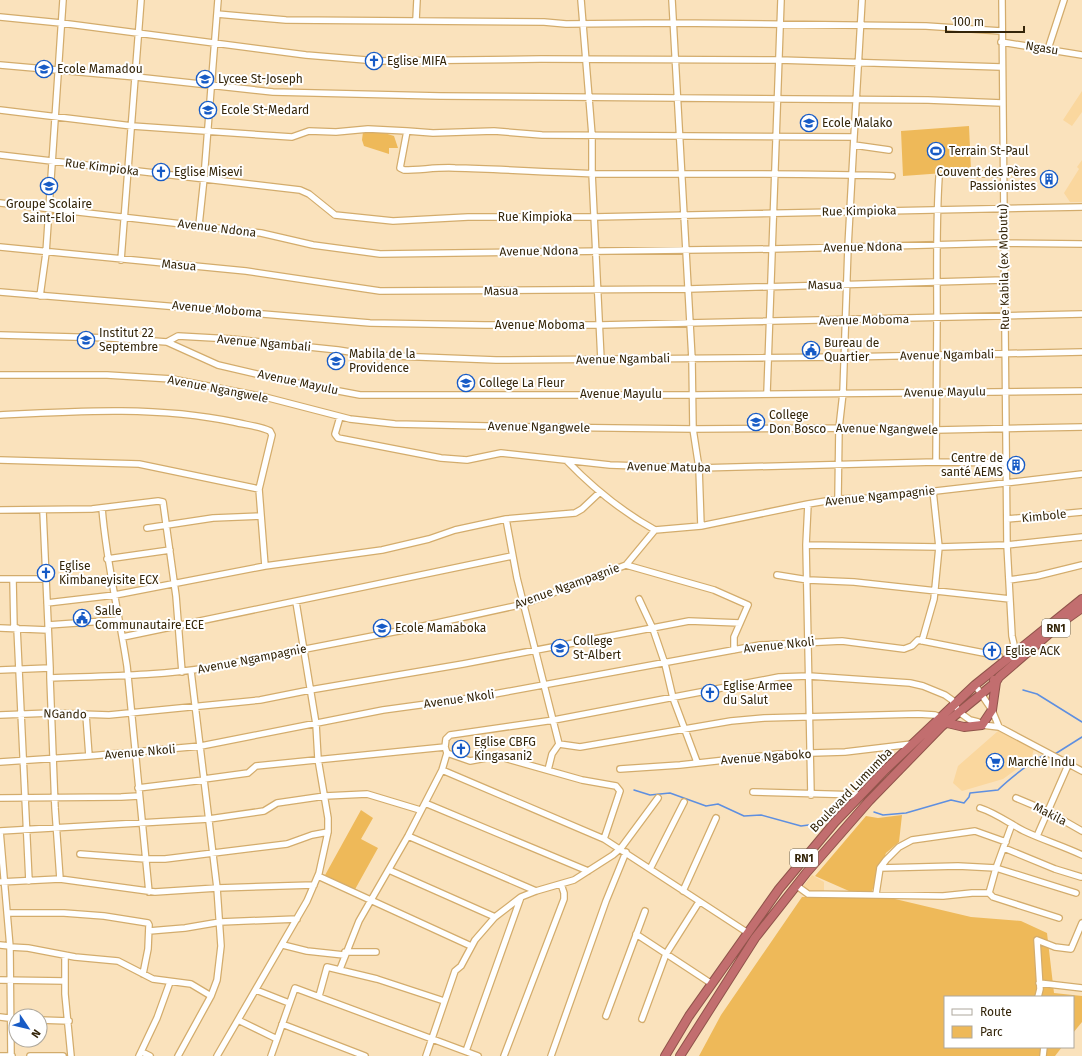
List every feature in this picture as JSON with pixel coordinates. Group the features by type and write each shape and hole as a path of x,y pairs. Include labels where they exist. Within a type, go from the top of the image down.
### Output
{"highway":[{"name":"Boulevard Lumumba","path":"680,1056 755,938 869,801 947,723 975,685 1082,599"},
{"name":"Boulevard Lumumba","path":"665,1056 689,1016 748,933 801,862 835,822 941,717 996,682 999,677 1065,620 1082,608"},
{"path":"947,723 964,727 982,725 992,710 996,682 989,673"}],"street":[{"path":"40,296 46,253 63,0"},
{"path":"121,260 123,216 132,126 141,0"},
{"path":"199,225 212,86 218,0"},
{"path":"416,0 416,20"},
{"path":"581,0 592,136 592,173 601,360"},
{"path":"672,0 689,289 694,394 693,429 699,468 701,526"},
{"path":"767,393 771,322 772,213 781,0"},
{"path":"838,499 839,428 843,393 847,321 846,285 862,0"},
{"name":"Rue Kabila (ex Mobutu)","path":"1002,0 1001,67 1004,174 1007,545 1012,636 1015,649 1013,653"},
{"path":"1048,49 1064,0"},
{"path":"216,14 286,20 861,25 962,27 1001,31"},
{"path":"0,17 62,23 306,55 378,61 676,59 859,61 1001,67"},
{"name":"Ngasu","path":"1001,42 1082,55"},
{"path":"0,65 136,77 273,92 928,100 1002,104"},
{"path":"0,110 132,126 208,132 268,134 292,137 309,131 388,129 433,133 494,131 542,135 592,136 854,137"},
{"path":"407,131 400,168 402,170 454,168 592,173 892,176"},
{"path":"854,145 889,150"},
{"name":"Rue Kimpioka","path":"0,155 304,191 331,213 346,217 393,221 468,217 594,217 1082,207"},
{"path":"972,174 1004,174"},
{"path":"936,462 936,210 939,177"},
{"name":"Avenue Ndona","path":"0,203 262,233 313,245 380,254 596,250 772,249 937,246 1004,243 1082,244"},
{"name":"Masua","path":"0,247 46,253 281,276 380,291 490,292 598,289 689,289 1004,280"},
{"name":"Avenue Moboma","path":"0,292 113,300 370,323 600,325 847,321 1082,314"},
{"name":"Avenue Mayulu","path":"0,336 111,338 167,342 218,365 291,382 360,395 1082,391"},
{"name":"Avenue Ngambali","path":"167,342 178,336 232,339 338,350 369,355 496,360 845,357 1082,352"},
{"name":"Avenue Ngangwele","path":"0,375 115,375 172,379 265,397 340,417 395,424 693,429 839,428 936,430 1082,427"},
{"path":"0,415 84,412 178,414 222,420 270,430 272,435 259,489 265,566"},
{"name":"Avenue Matuba","path":"340,417 336,436 338,438 441,458 467,460 498,453 610,466 699,468 936,462 1006,463"},
{"path":"0,460 139,464 259,489"},
{"path":"567,461 599,493 632,517 655,530"},
{"name":"Avenue Ngampagnie","path":"50,678 191,671 303,650 524,604 626,565 655,530 701,526 838,499 875,498 1082,474"},
{"path":"919,641 935,591 939,547 933,491"},
{"path":"47,603 115,595 265,566 382,550 429,539 455,530 506,519 575,513 582,509 599,493"},
{"path":"0,510 102,508 161,501 164,504 170,550 179,626 182,672"},
{"path":"808,504 806,545 808,580 811,795"},
{"path":"102,508 107,559 123,637 130,714 136,752 138,788 149,892"},
{"path":"43,510 53,759 60,879"},
{"name":"Kimbole","path":"1007,519 1082,512"},
{"path":"147,528 213,518 260,516"},
{"path":"506,519 512,556 559,744 552,754 548,770"},
{"path":"806,545 939,547 1007,545 1082,537"},
{"path":"107,559 170,550"},
{"path":"123,637 512,556"},
{"path":"626,565 714,590 746,604 748,607 734,637 734,650"},
{"path":"1009,580 1037,576 1082,565"},
{"path":"777,575 808,580 854,582 1010,599"},
{"path":"0,579 46,579"},
{"path":"13,580 28,829 29,881"},
{"path":"639,599 653,629 684,729 697,762"},
{"path":"224,1056 217,1055 297,919 314,885 318,876 328,832 325,796 318,759 316,724 296,602"},
{"path":"0,628 48,627 120,620"},
{"name":"NGando","path":"0,715 130,714 260,700 653,629 689,621 740,623"},
{"name":"Avenue Nkoli","path":"0,762 53,759 201,746 383,710 472,698 544,686 766,644 842,641 904,648 912,646 919,641 999,656"},
{"path":"0,670 50,668"},
{"path":"178,1056 211,996 217,980 220,964 220,922 217,888 191,671"},
{"path":"340,969 359,922 408,836 420,810 442,770 446,750 446,739 450,735 554,720 779,677 809,676 910,682 923,686 945,695 966,718 982,725 999,727 1082,770"},
{"path":"975,685 992,710 999,727"},
{"path":"559,744 580,747 684,729 757,719 810,716 918,714 941,717 947,723"},
{"path":"86,715 89,756"},
{"name":"Avenue Ngaboko","path":"620,769 779,754 845,752 913,744"},
{"path":"138,788 248,774 256,766 318,759 446,750 470,761 497,756 619,788 620,791 604,839"},
{"path":"1037,836 1069,764"},
{"path":"442,770 604,839 620,848 699,902 748,933"},
{"path":"753,792 811,795 861,795"},
{"path":"12,1008 10,980 10,946 2,882 0,831 209,818 264,811 277,803 325,796 370,794 420,810"},
{"path":"0,798 139,796"},
{"path":"426,1056 455,971 461,966 471,946 495,917 522,897 536,891 574,880 613,855 658,798"},
{"name":"Makila","path":"1016,798 1047,811 1082,831"},
{"path":"650,869 684,802"},
{"path":"424,803 588,871"},
{"path":"980,808 990,811 1037,836 1082,855"},
{"path":"683,891 716,818"},
{"path":"989,893 996,868 1012,824"},
{"path":"876,894 880,868 898,847 912,840 975,831 1006,842"},
{"path":"80,854 146,859 213,854 287,844 312,835 328,832"},
{"path":"408,836 536,891"},
{"path":"1004,848 1055,869 1081,877"},
{"path":"551,1056 608,895 626,852"},
{"path":"880,868 958,866 996,868 1076,892"},
{"path":"389,870 495,917"},
{"path":"318,876 471,946"},
{"path":"2,882 60,879 149,892 314,885"},
{"path":"504,1056 564,899 561,884"},
{"path":"797,886 808,894 943,896 989,893 993,897 1059,918"},
{"path":"466,1051 522,897"},
{"path":"642,1020 666,954 699,902"},
{"path":"606,1016 645,911"},
{"path":"7,913 64,913 104,916 148,923 148,949 143,974"},
{"path":"149,931 179,929 220,922 297,919"},
{"path":"1038,996 1037,940 1055,948 1071,949 1081,926"},
{"path":"636,934 712,984"},
{"path":"0,945 28,948 65,956 118,961 153,979 193,984 211,996"},
{"path":"282,945 307,951 345,954 376,952"},
{"path":"65,956 65,981 71,1056"},
{"path":"319,996 326,968 340,969 444,1001"},
{"path":"0,980 65,981"},
{"path":"150,1056 140,1054 157,1018 170,982"},
{"path":"1039,983 1082,988"},
{"path":"270,1056 295,988 478,1056"},
{"path":"256,990 289,1003"},
{"path":"48,1020 68,1021"},
{"path":"238,1020 277,1039"},
{"path":"282,1024 365,1056"},
{"path":"0,1056 11,1056"},
{"path":"30,1056 63,1056"}],"shaded area":[{"path":"1082,91 1082,112 1072,126 1063,120"},
{"path":"1082,160 1082,202 1070,202 1064,193 1079,169 1077,167"},
{"name":"Marché Indu","path":"998,731 1034,749 1031,759 1003,779 962,791 953,783 958,766"},
{"path":"812,875 824,882 824,891 812,894 801,889"}],"green space":[{"name":"Terrain St-Paul","path":"969,126 971,171 903,176 901,131"},
{"path":"378,131 394,136 398,148 389,148 389,154 364,146 362,140 363,132"},
{"path":"361,810 373,818 361,839 378,848 353,893 324,877"},
{"path":"902,815 899,842 886,853 872,891 849,891 815,876 866,816 878,818"},
{"path":"874,894 971,917 1021,921 1047,933 1054,993 1082,996 1082,1022 1074,1032 1074,996 944,996 944,1048 1061,1048 1055,1056 699,1056 721,1015 802,897"}],"waterway":[{"path":"1023,690 1037,694 1082,722"},
{"path":"1055,754 1082,737"},
{"path":"874,812 883,815 906,813 951,800 964,803 969,797 970,793 998,790 1029,764 1046,755"},
{"path":"634,790 650,795 670,793 706,806 718,804 744,816 761,815 801,826 816,824 839,813"}],"place":[{"name":"Eglise MIFA","path":"374,61"},
{"name":"Ecole Mamadou","path":"44,69"},
{"name":"Lycee St-Joseph","path":"205,79"},
{"name":"Ecole St-Medard","path":"208,110"},
{"name":"Ecole Malako","path":"809,123"},
{"name":"Terrain St-Paul","path":"936,151"},
{"name":"Eglise Misevi","path":"161,172"},
{"name":"Couvent des Pères Passionistes","path":"1049,179"},
{"name":"Groupe Scolaire Saint-Eloi","path":"49,186"},
{"name":"Institut 22 Septembre","path":"86,340"},
{"name":"Bureau de Quartier","path":"811,350"},
{"name":"Mabila de la Providence","path":"336,361"},
{"name":"College La Fleur","path":"466,383"},
{"name":"College Don Bosco","path":"756,422"},
{"name":"Centre de santé AEMS","path":"1016,465"},
{"name":"Eglise Kimbaneyisite ECX","path":"46,573"},
{"name":"Salle Communautaire ECE","path":"82,618"},
{"name":"Ecole Mamaboka","path":"382,628"},
{"name":"College St-Albert","path":"560,648"},
{"name":"Eglise ACK","path":"992,651"},
{"name":"Eglise Armee du Salut","path":"710,693"},
{"name":"Eglise CBFG Kingasani2","path":"461,749"},
{"name":"Marché Indu","path":"995,762"}]}
